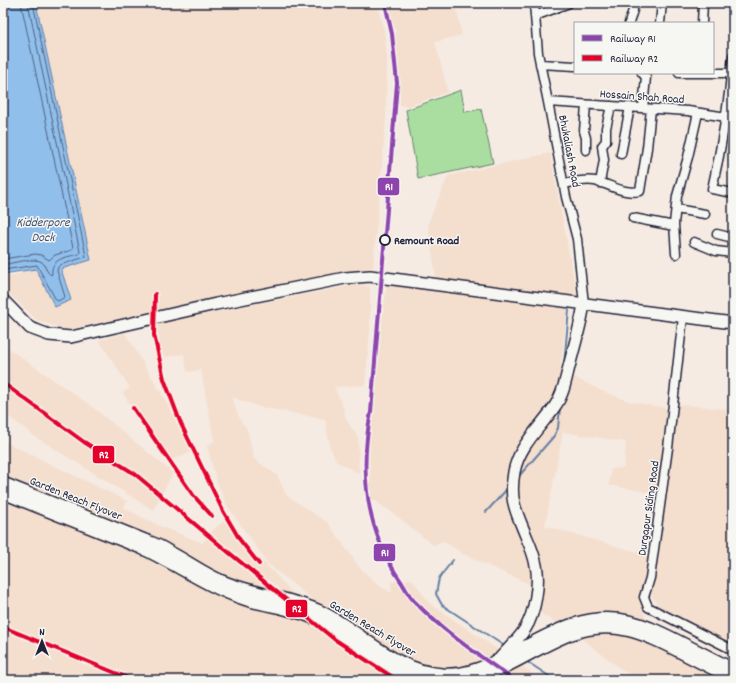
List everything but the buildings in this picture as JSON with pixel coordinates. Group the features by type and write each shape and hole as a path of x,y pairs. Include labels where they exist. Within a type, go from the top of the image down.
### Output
{"main road":[{"path":"3,300 30,328 49,335 71,337 216,304 345,278 370,276 733,323"},
{"path":"498,661 525,630 534,609 536,592 537,566 534,554 515,511 512,498 514,471 521,453 532,435 556,405 564,387 582,321 584,304"},
{"name":"Garden Reach Flyover","path":"3,483 145,540 167,550 221,580 247,590 302,604 320,611 337,620 389,656 413,668 432,673 451,674 470,671 498,661 566,627 592,620 613,619 635,622 651,627 733,669"},
{"name":"Garden Reach Flyover","path":"3,493 141,548 163,558 217,588 244,599 300,613 316,619 333,628 384,664 421,680"},
{"path":"472,680 502,669 569,635 585,630 602,628 623,629 643,634 733,679"}],"street":[{"name":"Bhukaliash Road","path":"534,3 538,54 564,184 577,239 584,304"},
{"path":"535,16 569,3"},
{"path":"629,22 633,10 633,3"},
{"path":"660,22 662,3"},
{"path":"702,22 703,3"},
{"path":"733,56 729,118 712,189 733,193"},
{"path":"540,64 574,66"},
{"path":"714,73 731,73"},
{"path":"564,184 578,181 595,181 615,188 635,192 640,191 647,148 646,77 643,74"},
{"name":"Hossain Shah Road","path":"548,102 698,113 729,118"},
{"path":"586,105 584,131 586,138 586,150"},
{"path":"600,183 604,160 602,146 606,141 606,128 611,106"},
{"path":"621,154 630,107"},
{"path":"676,254 674,226 677,196 698,113"},
{"path":"676,209 705,214"},
{"path":"633,218 674,226"},
{"path":"717,234 733,238"},
{"path":"694,242 716,252 733,253"},
{"name":"Durgapur Siding Road","path":"683,317 668,448 650,578 644,597 648,607 733,650"}],"shaded area":[{"path":"37,3 377,3 384,31 387,56 386,116 373,268 310,278 65,330 37,320 3,288 3,279 36,268 55,306 70,300 61,269 91,260"},
{"path":"387,3 455,3 462,35 435,42 448,92 409,106 400,105 399,76 394,32"},
{"path":"550,153 577,296 436,279 428,223 448,176"},
{"path":"387,281 568,306 560,370 602,391 628,401 670,409 658,494 609,485 611,469 624,468 626,442 563,432 545,526 651,556 641,597 642,609 649,625 733,680 639,680 624,671 581,638 537,611 531,585 465,555 444,541 433,545 393,513 371,498 369,451 371,401"},
{"path":"358,284 370,287 370,331 365,385 334,387 342,404 346,419 358,438 359,473 337,462 330,447 325,419 260,407 231,397 240,420 247,429 254,459 277,475 286,495 328,523 359,567 379,586 392,593 391,582 412,579 429,603 542,680 479,680 467,674 467,680 440,680 425,666 387,665 309,608 314,601 268,564 227,505 217,482 207,446 214,441 201,370 187,372 184,354 164,357 155,324"},
{"path":"125,333 164,398 192,452 166,462 123,393 130,388 99,340"},
{"path":"3,345 90,405 173,473 153,510 34,436 3,412"},
{"path":"676,404 733,410 733,644 672,615 657,604 650,592 659,548"},
{"path":"3,441 127,501 124,508 164,528 203,543 216,527 225,521 302,603 422,669 431,680 3,680"}],"green space":[{"path":"461,90 465,112 481,109 493,163 418,179 406,110"}],"water":[{"name":"Kidderpore Dock","path":"3,3 36,3 91,260 61,269 71,300 55,307 36,269 3,274"}],"waterway":[{"path":"564,365 569,310"},
{"path":"519,476 554,436 558,428 560,407"},
{"path":"486,512 508,488"},
{"path":"453,560 439,578 436,594 442,605 506,647"},
{"path":"526,661 555,680"}],"rail line":[{"name":"R1","path":"385,3 392,34 397,83 371,412 367,434 366,479 368,501 380,543 390,563 412,599 451,634 514,680"},
{"name":"R2","path":"155,294 154,335 164,379 181,424 223,511 240,540 259,564"},
{"name":"R2","path":"3,383 84,442 135,474 334,639 397,680"},
{"name":"R2","path":"133,408 193,495 212,516"},
{"name":"R2","path":"3,627 133,680"}],"place":[{"name":"Remount Road","path":"385,240"}]}
